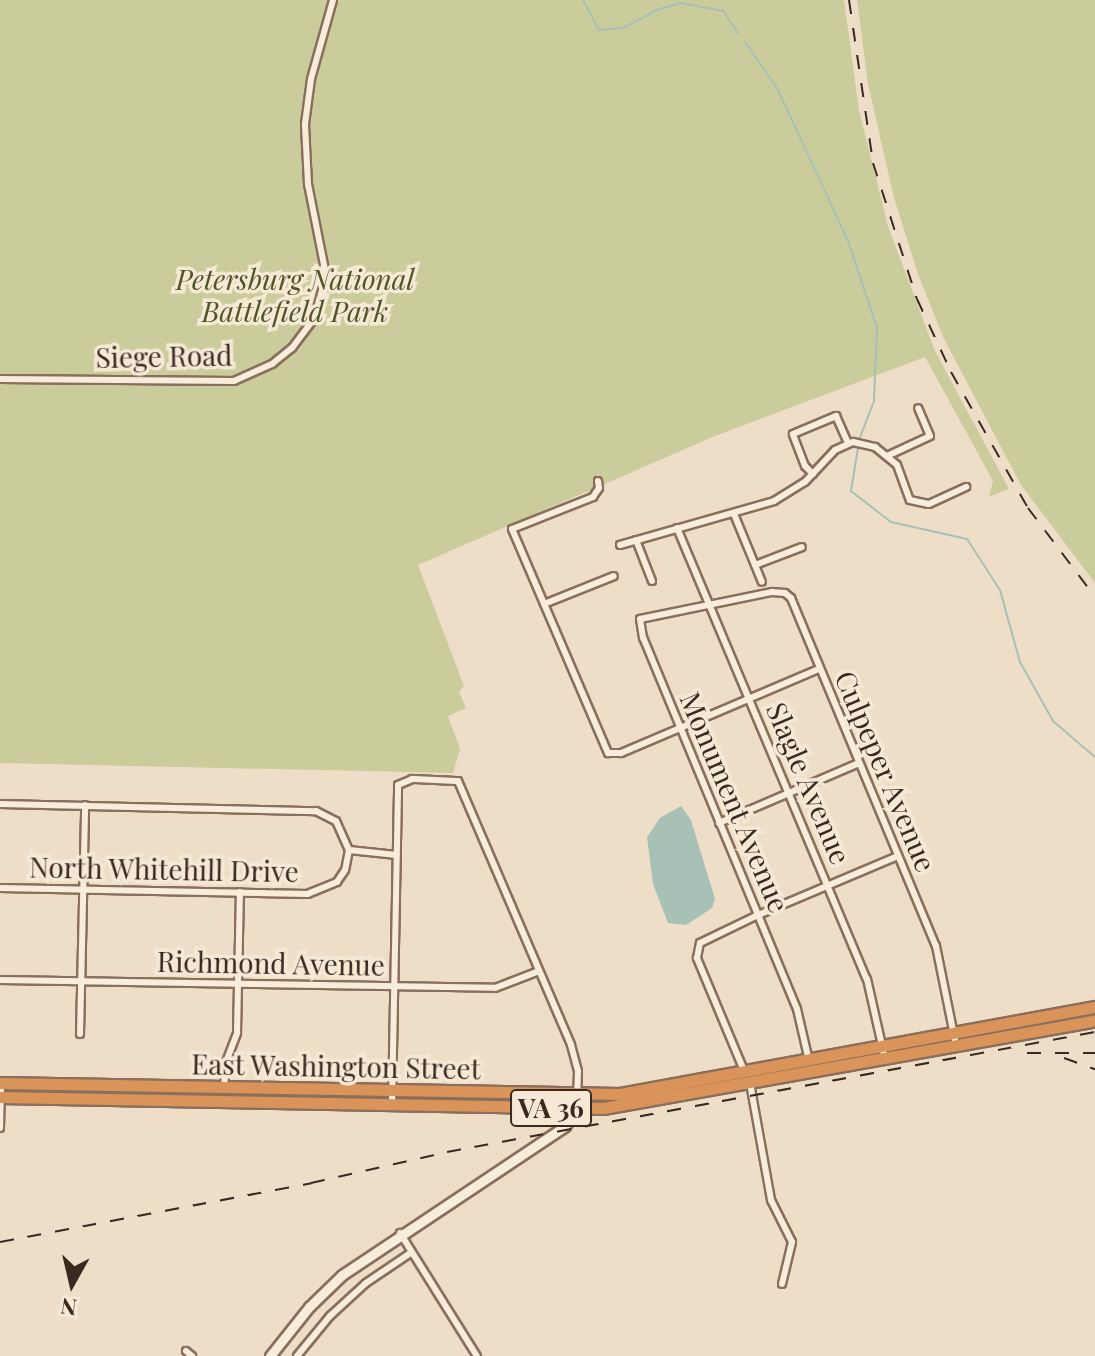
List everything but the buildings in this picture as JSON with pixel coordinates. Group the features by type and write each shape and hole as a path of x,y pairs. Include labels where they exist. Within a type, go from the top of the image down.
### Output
{"highway":[{"name":"East Washington Street","path":"1,1083 620,1094 1095,1007"},
{"name":"East Washington Street","path":"0,1097 574,1108 625,1106 1095,1020"}],"main road":[{"path":"270,1356 326,1289 400,1233 556,1133 569,1121 577,1095"}],"street":[{"name":"Siege Road","path":"0,379 234,381 272,364 299,341 320,309 326,275 308,184 305,124 311,79 333,0"},
{"path":"887,456 930,436 918,408"},
{"path":"813,474 801,457 793,434 836,416 848,443"},
{"path":"620,545 734,514 787,495 813,474 835,450 848,443 868,444 887,456 903,474 910,500 929,504 966,487"},
{"path":"598,481 599,488 593,497 512,529 588,708 612,755 819,669"},
{"path":"734,514 762,582"},
{"name":"Slagle Avenue","path":"677,528 870,985 885,1059"},
{"path":"636,540 652,581"},
{"path":"755,565 802,547"},
{"path":"544,604 614,576"},
{"name":"Culpeper Avenue","path":"710,604 785,593 798,613 938,950 956,1031 956,1045"},
{"name":"Monument Avenue","path":"710,604 638,621 797,1009 811,1072"},
{"path":"719,823 859,763"},
{"path":"392,1104 399,782 458,781 577,1061 577,1095"},
{"path":"0,804 316,811 336,821 349,850 397,855"},
{"path":"80,1034 85,805"},
{"name":"North Whitehill Drive","path":"0,888 308,894 323,891 342,876 349,850"},
{"path":"782,1284 792,1242 771,1200 750,1084 697,958 700,943 898,856"},
{"path":"223,1100 226,1062 237,1033 240,892"},
{"name":"Richmond Avenue","path":"0,980 495,988 539,971"},
{"path":"0,1128 1,1083"},
{"path":"400,1233 477,1356"},
{"path":"297,1356 339,1306 366,1283 412,1252"}],"green space":[{"name":"Petersburg National Battlefield Park","path":"0,0 844,0 859,110 888,226 935,351 1009,489 989,497 993,481 925,357 715,436 418,565 464,686 459,692 466,708 448,716 460,749 453,773 0,763"},
{"path":"857,0 1095,0 1095,583 1021,485 943,337 918,274 894,198 868,84"}],"shaded area":[{"path":"681,806 691,820 715,899 712,908 686,925 668,923 653,884 647,837 660,818"}],"waterway":[{"path":"583,0 599,30 623,28 659,9 681,3 723,11 738,33"},
{"path":"745,42 777,88 812,163 848,241 877,328 874,401 860,437"},
{"path":"858,448 851,491 891,522 967,539 1000,590 1020,662 1053,721 1095,757"}],"railway":[{"path":"849,0 873,163 917,299 951,372 1028,508 1095,597"},
{"path":"0,1242 311,1183 447,1152 1095,1032"},
{"path":"1027,1053 1095,1053"},
{"path":"1064,1058 1095,1069"}]}
